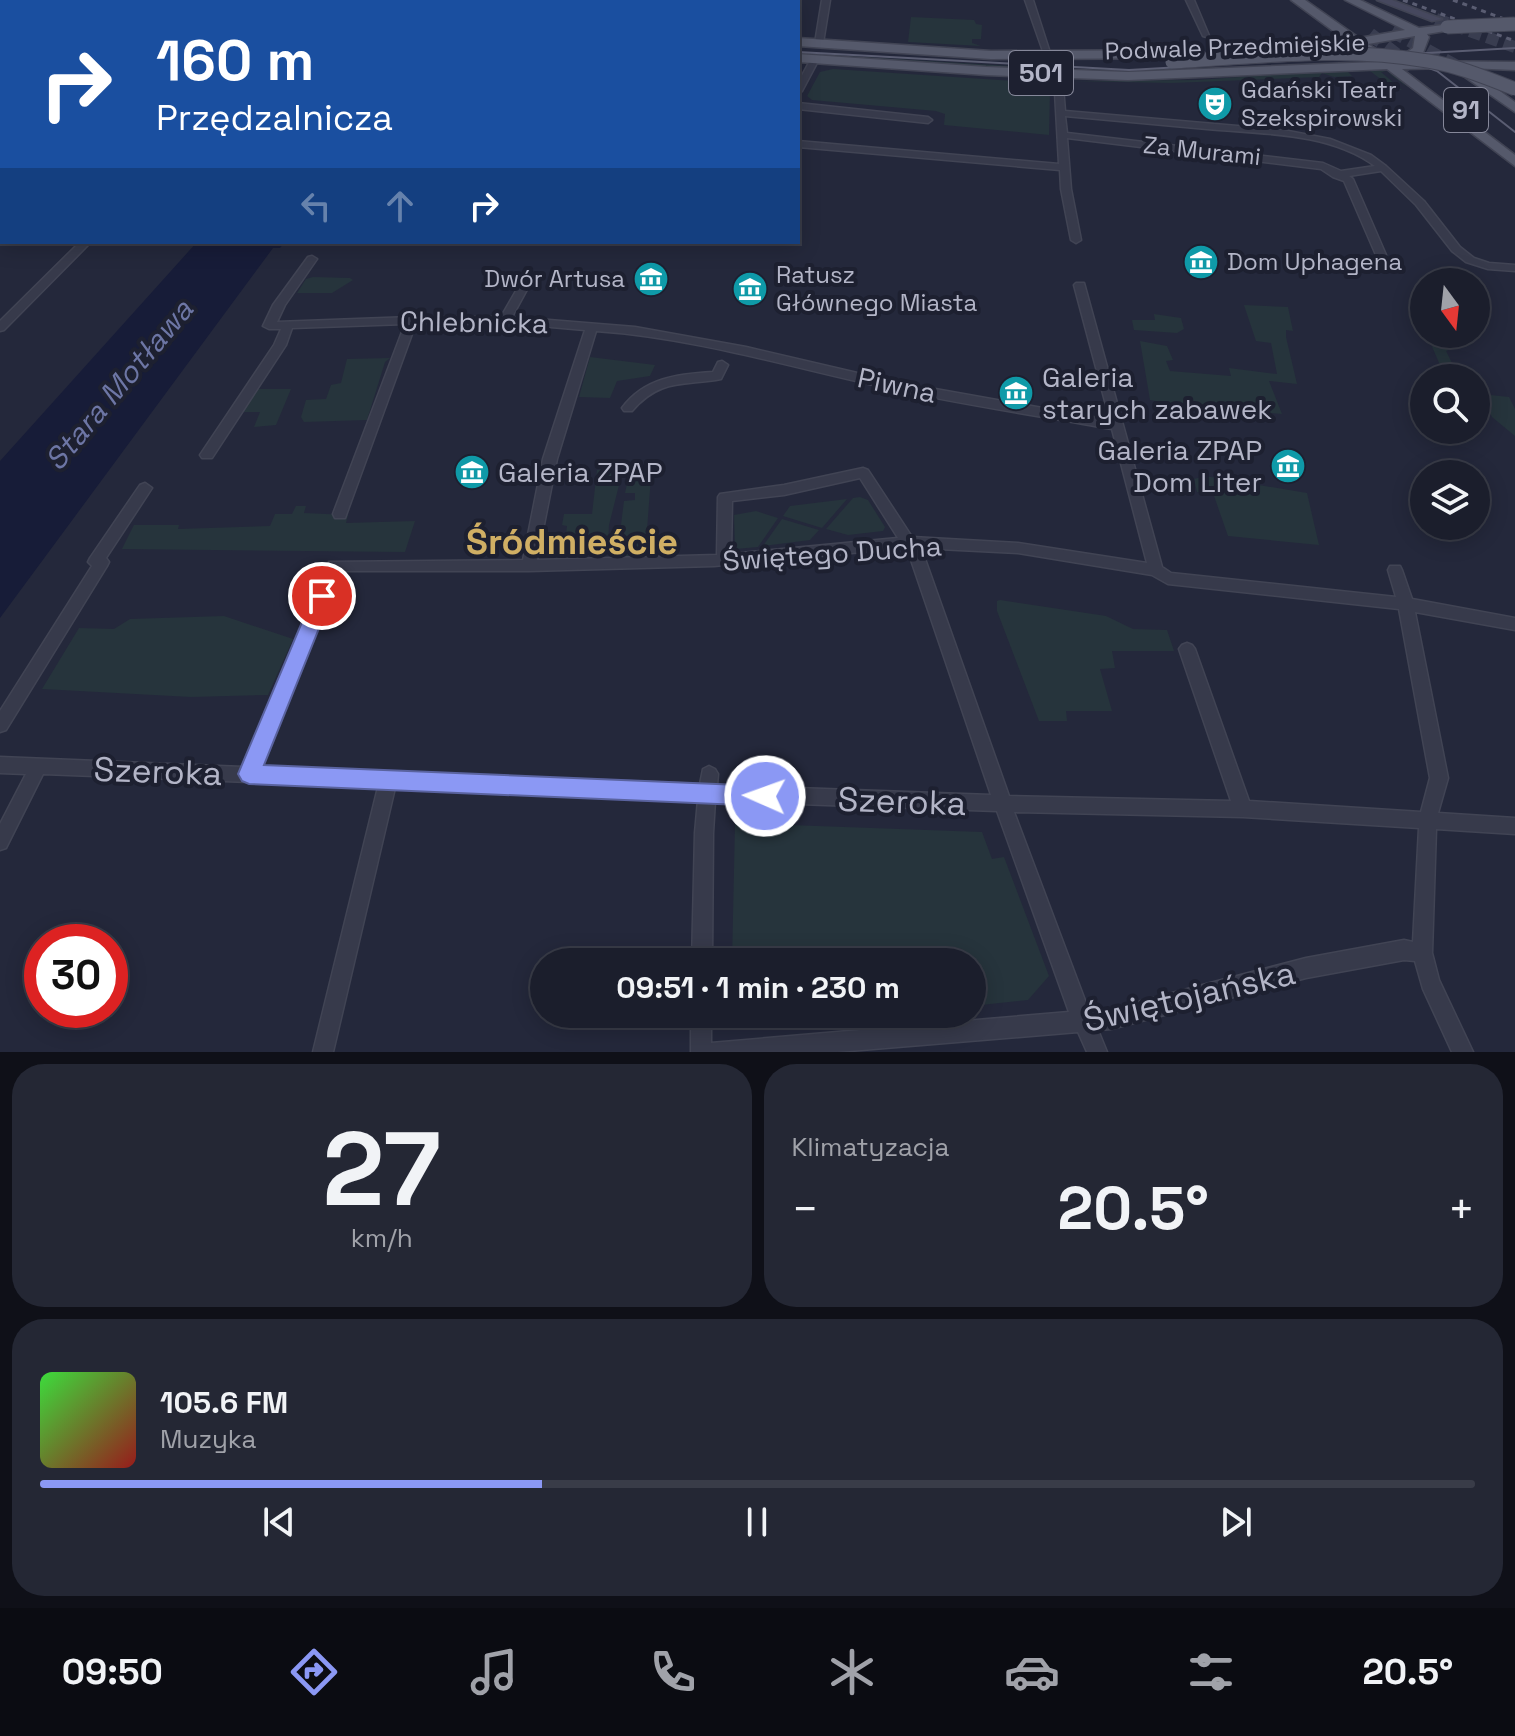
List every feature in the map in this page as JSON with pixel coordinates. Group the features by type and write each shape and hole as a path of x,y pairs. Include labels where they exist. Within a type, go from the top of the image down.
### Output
{"main road":[{"path":"1297,0 1355,42 1372,42 1418,32 1441,23 1515,24"},
{"path":"1316,0 1372,42 1393,63 1515,162"},
{"path":"1333,0 1392,31"},
{"path":"1351,0 1423,37 1423,45 1393,63"},
{"name":"Podwale Przedmiejskie","path":"800,42 991,55 1167,56 1355,42"},
{"path":"991,55 1115,63 1315,52 1374,52 1443,64 1515,89"},
{"name":"Podwale Przedmiejskie","path":"800,58 1058,74 1174,76 1393,63"},
{"name":"501","path":"1393,63 1515,66"},
{"name":"91","path":"1458,67 1515,108"},
{"name":"91","path":"1417,70 1515,149"}],"street":[{"path":"819,43 826,0"},
{"path":"1029,0 1048,54"},
{"path":"1190,0 1207,36"},
{"path":"1382,0 1441,23"},
{"path":"800,87 815,59"},
{"path":"1058,74 1064,167 1076,240"},
{"path":"800,106 928,120"},
{"path":"1061,113 1318,138 1352,149 1383,168 1420,203 1456,249 1470,260 1488,266 1515,268"},
{"name":"Za Murami","path":"1062,135 1308,163 1336,175"},
{"path":"800,144 1064,167"},
{"path":"1336,175 1383,168"},
{"path":"1336,175 1354,192 1381,255"},
{"path":"0,328 84,244"},
{"name":"Chlebnicka","path":"312,259 279,305 269,326 505,320 592,326 678,337"},
{"path":"505,320 525,284"},
{"path":"1080,285 1156,570"},
{"path":"340,514 412,320"},
{"path":"207,455 280,345 288,325"},
{"path":"529,566 550,459 592,326"},
{"name":"Piwna","path":"678,337 896,386 1118,426"},
{"path":"628,408 640,395 660,383 674,378 717,376 732,348"},
{"path":"724,560 725,497 784,490 863,473 911,542 1069,986 1097,1052"},
{"path":"0,725 145,488"},
{"name":"Świętego Ducha","path":"249,774 334,566 529,566 724,560 911,542 1018,548 1156,570 1168,578 1406,604 1515,624"},
{"path":"1395,570 1406,604 1439,778 1428,819 1422,953 1430,982 1463,1052"},
{"path":"1187,649 1243,809"},
{"name":"Szeroka","path":"0,765 388,781 708,784 1003,804 1243,809 1515,826"},
{"path":"0,842 38,767"},
{"path":"323,1052 388,781"},
{"path":"702,948 708,784"},
{"name":"Świętojańska","path":"715,1052 922,1044 1085,1023 1169,1006 1306,968 1404,950 1422,953"},
{"path":"701,1028 701,1052"}],"shaded area":[{"path":"911,17 974,20 982,25 981,39 972,39 972,43 981,46 908,42"},
{"path":"800,53 1060,69 913,62"},
{"path":"1258,67 1143,70 1087,70"},
{"path":"1366,68 1386,72 1381,72 1402,90 1395,90 1370,71 1348,72 1352,76 1334,77 1322,73 1319,77 1172,83 1068,81 1197,80"},
{"path":"833,69 1044,83 1050,89 1049,135 944,125 945,114 936,111 812,100 807,96 820,72"},
{"path":"306,279 353,280 332,293 297,293"},
{"path":"1244,305 1288,307 1293,331 1286,330 1286,337 1297,384 1269,381 1282,414 1192,407 1150,400 1140,341 1167,346 1173,360 1166,361 1170,371 1231,376 1229,368 1277,374 1271,343 1256,341"},
{"path":"1154,314 1181,318 1184,329 1177,333 1134,330 1132,320 1155,320"},
{"path":"1433,348 1454,348 1446,351 1453,364 1440,364"},
{"path":"590,357 655,365 650,376 617,381 610,398 579,397"},
{"path":"390,358 385,362 367,420 304,422 301,417 306,400 326,399 331,385 341,383 347,359"},
{"path":"256,389 291,389 276,425 254,427 260,412 241,412"},
{"path":"1490,395 1509,397 1515,409 1515,436 1492,417"},
{"path":"623,469 609,525 608,543 604,547 597,546 591,555 541,553 564,551 567,526 562,525 564,514 592,514 597,470"},
{"path":"639,473 651,477 645,557 617,556 624,501 635,500 635,493 625,493 628,480 637,479"},
{"path":"1205,476 1307,493 1319,545 1228,536 1213,493 1197,492 1194,479"},
{"path":"853,498 868,500 885,527 883,531 848,535 826,529"},
{"path":"847,499 822,528 783,516 790,506"},
{"path":"296,506 306,506 304,513 348,515 346,523 415,521 405,552 122,549 134,525 179,525 178,529 270,526 275,514 292,514"},
{"path":"756,511 778,518 758,547 735,549 734,515"},
{"path":"782,519 819,530 810,540 763,546"},
{"path":"997,601 1106,616 1133,629 1167,630 1174,651 1112,651 1115,668 1100,669 1112,711 1066,711 1067,721 1039,721 997,611"},
{"path":"224,616 293,639 268,695 191,697 42,689 79,628 114,629 130,619"},
{"path":"735,823 982,832 992,859 1004,857 1049,976 1028,1000 986,1004 986,948 732,948"}],"water":[{"name":"Stara Motława","path":"195,244 283,244 280,248 273,248 0,618 0,461"}],"tunnel":[{"path":"1436,19 1515,47"},
{"path":"1392,31 1458,67"},
{"path":"1370,34 1417,70"}],"tram line":[{"path":"800,52 1129,70 1515,48"},
{"path":"1402,58 1437,71 1515,132"}],"railway":[{"path":"1403,0 1515,41"},
{"path":"1453,0 1515,23"}],"place":[{"name":"Gdański Teatr Szekspirowski","path":"1215,104"},
{"name":"Dom Uphagena","path":"1201,262"},
{"name":"Dwór Artusa","path":"651,279"},
{"name":"Ratusz Głównego Miasta","path":"750,289"},
{"name":"Galeria starych zabawek","path":"1016,393"},
{"name":"Galeria ZPAP Dom Liter","path":"1288,466"},
{"name":"Galeria ZPAP","path":"472,472"}],"district":[{"name":"Śródmieście","path":"572,541"}],"route":[{"path":"322,596 249,774 765,796"}]}
